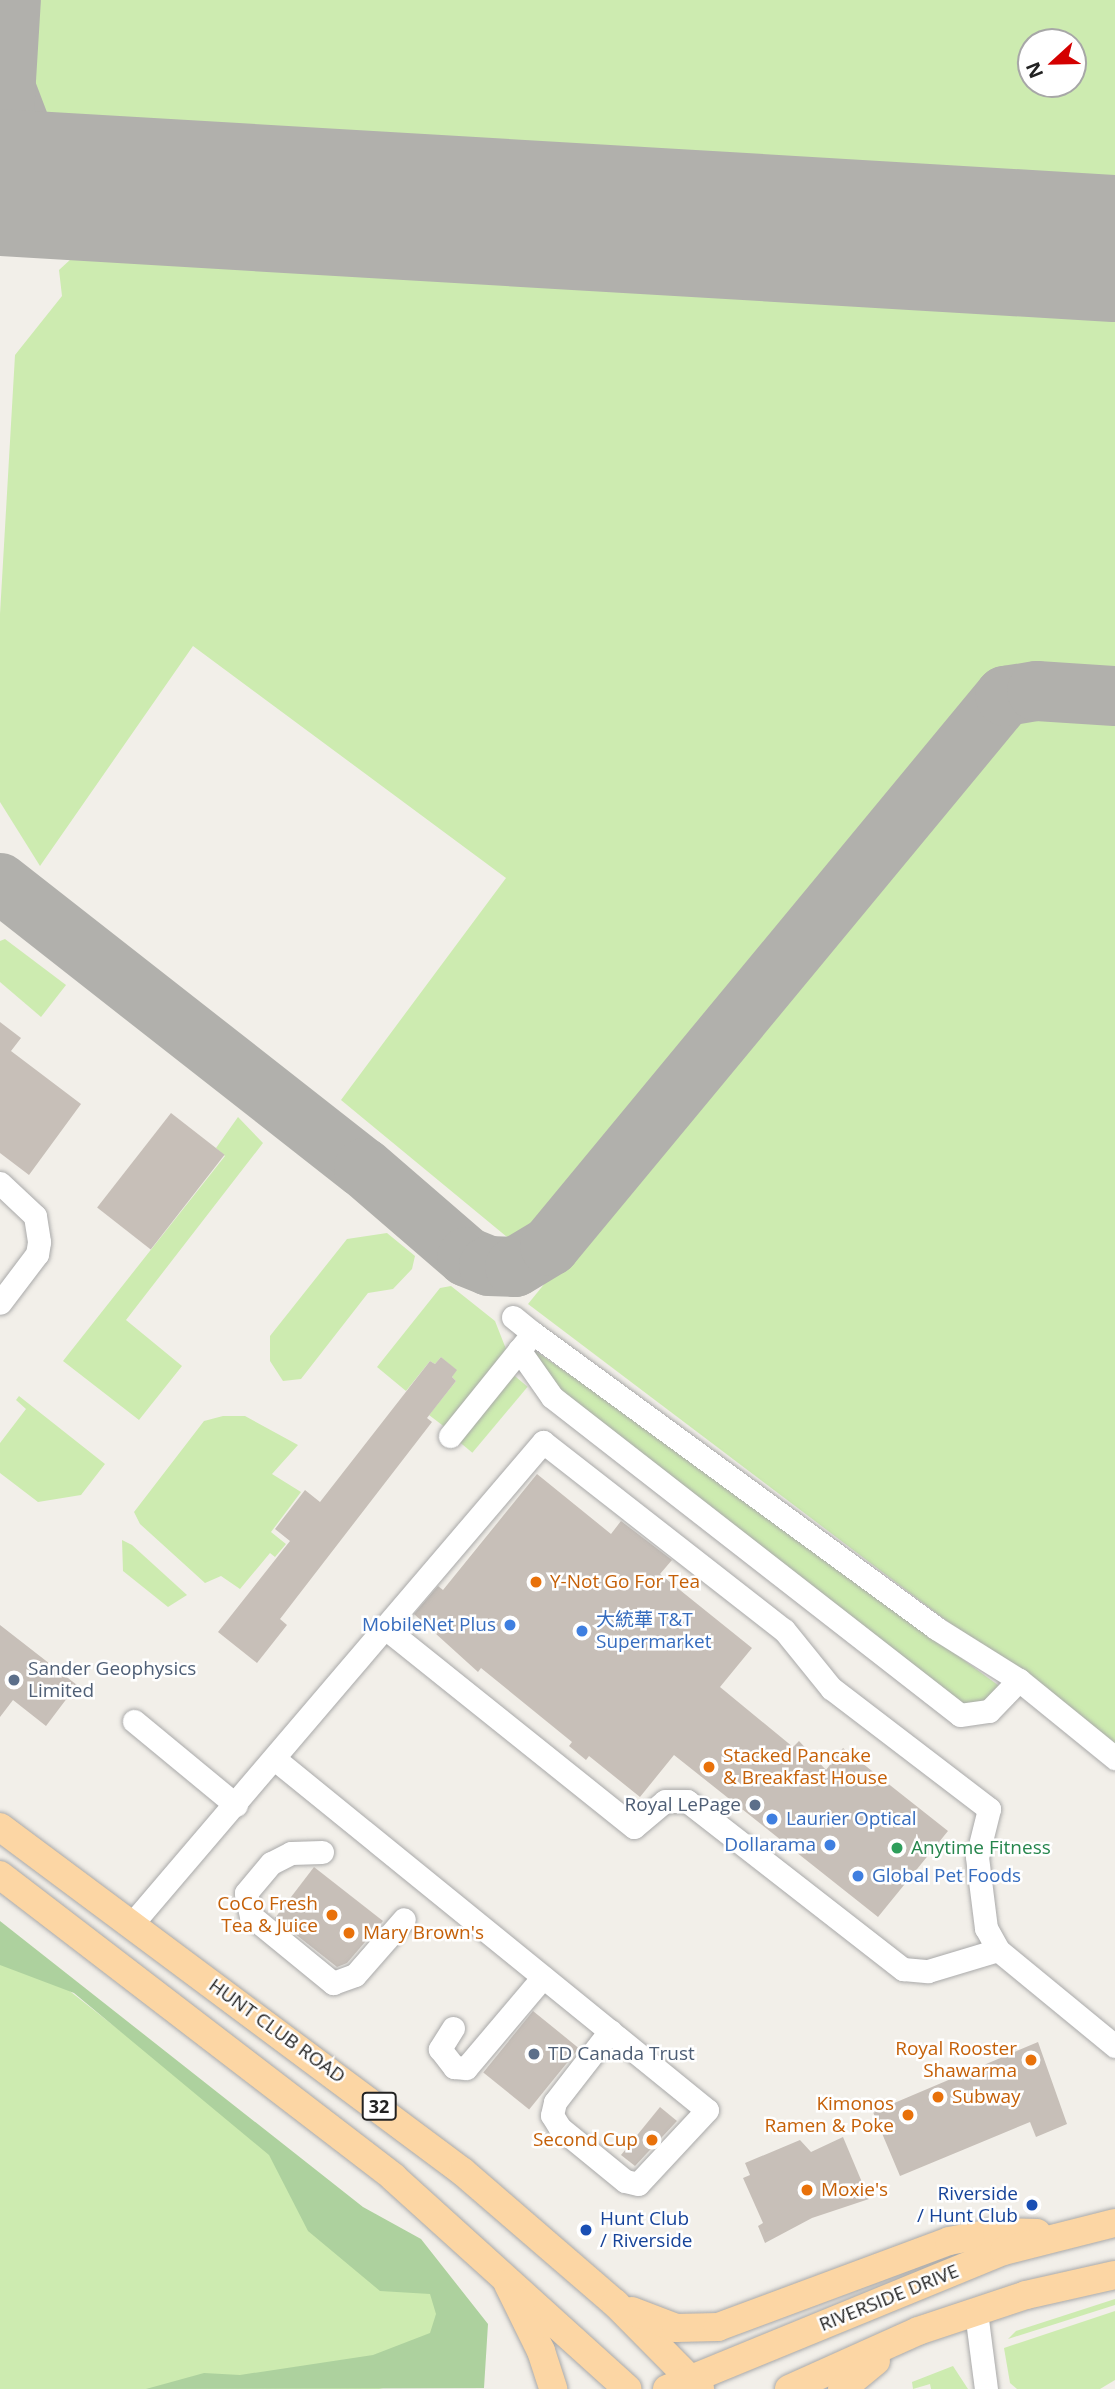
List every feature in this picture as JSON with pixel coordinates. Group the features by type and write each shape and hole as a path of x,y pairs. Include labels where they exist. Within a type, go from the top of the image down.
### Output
{"main road":[{"name":"HUNT CLUB ROAD","path":"0,1827 371,2100 529,2226 615,2303 686,2386"},
{"name":"32","path":"0,1875 320,2118 500,2269 628,2389"},
{"path":"109,1957 131,1925"},
{"name":"RIVERSIDE DRIVE","path":"686,2386 962,2267 1061,2233 1115,2223"},
{"path":"615,2303 676,2328 718,2327 949,2241 997,2232 1061,2233"},
{"path":"500,2269 541,2351 552,2389"},
{"path":"789,2389 918,2331 976,2312 1115,2275"},
{"path":"842,2389 918,2331"}],"street":[{"path":"0,1183 29,1206 39,1242 37,1254 0,1303"},
{"path":"513,1317 552,1397 960,1715 989,1711 1019,1680"},
{"path":"450,1436 526,1341"},
{"path":"526,1341 936,1628 1019,1680 1115,1758"},
{"path":"131,1925 275,1760 543,1441 784,1630 831,1688 989,1809 977,1857 986,1928 998,1950 1115,2046"},
{"path":"384,1627 634,1827 665,1801 694,1805 902,1969 928,1971 998,1950"},
{"path":"134,1721 236,1805"},
{"path":"275,1760 610,2031 707,2110 647,2180 625,2181 552,2115 555,2102 610,2031"},
{"path":"322,1852 290,1853 271,1863 246,1893 251,1916 332,1983 355,1975 404,1919"},
{"path":"453,2028 440,2049 454,2067 466,2068 543,1977"},
{"path":"976,2312 986,2389"}],"green space":[{"path":"36,0 1115,0 1115,208 79,149 31,94"},
{"path":"107,226 1115,290 1115,678 1002,671 540,1232 507,1237 341,1100 506,878 193,646 40,866 0,802 0,614 15,355 62,296 59,270"},
{"path":"1034,709 1115,714 1115,1748 528,1304 993,732"},
{"path":"5,939 66,985 41,1017 0,982 0,941"},
{"path":"238,1117 263,1143 126,1320 182,1366 139,1420 63,1361 225,1156 216,1148"},
{"path":"387,1233 415,1256 412,1269 393,1289 368,1293 301,1379 283,1381 270,1361 270,1336 347,1239"},
{"path":"451,1286 495,1321 506,1349 446,1428 429,1415 456,1381 452,1377 456,1370 441,1357 435,1364 430,1361 406,1391 377,1367 440,1288"},
{"path":"529,1347 615,1405 1002,1688 988,1704 965,1710 558,1397"},
{"path":"510,1372 528,1387 472,1453 455,1438"},
{"path":"19,1396 105,1464 81,1495 38,1502 0,1473 0,1443 26,1409 16,1400"},
{"path":"223,1416 245,1416 298,1445 272,1474 301,1492 271,1532 286,1544 275,1557 270,1553 240,1589 221,1576 205,1583 140,1524 134,1512 204,1421"},
{"path":"122,1540 132,1545 187,1595 168,1607 123,1571"},
{"path":"0,1921 363,2207 421,2239 488,2324 484,2388 146,2389 204,2373 240,2375 373,2355 430,2333 436,2314 430,2294 380,2291 308,2231 269,2155 74,1993 0,1965"},
{"path":"0,1936 432,2277 474,2365 379,2389 0,2389"},
{"path":"1115,2299 1115,2305 1008,2339 1016,2331"},
{"path":"1115,2311 1115,2380 1100,2389 1017,2389 1010,2383 1004,2348"},
{"path":"953,2366 968,2389 931,2389 930,2384 913,2389 912,2382"}],"building":[{"path":"0,1022 21,1038 11,1051 81,1104 29,1175 0,1153"},
{"path":"171,1113 225,1155 151,1249 97,1208"},
{"path":"441,1357 457,1370 452,1377 456,1381 427,1418 432,1422 280,1619 287,1625 257,1663 218,1632 290,1541 275,1529 305,1490 320,1502 430,1361 435,1364"},
{"name":"大統華 T&T Supermarket","path":"537,1474 611,1534 621,1521 672,1560 660,1574 752,1648 720,1687 793,1747 799,1741 826,1770 843,1748 948,1831 878,1917 674,1755 640,1797 589,1756 586,1760 569,1746 572,1742 481,1668 478,1672 414,1614 438,1586 443,1590"},
{"path":"0,1625 77,1685 46,1726 13,1700 0,1717"},
{"path":"314,1867 383,1921 347,1963 337,1967 275,1918"},
{"name":"TD Canada Trust","path":"533,2011 579,2048 529,2110 483,2072"},
{"path":"1038,2042 1067,2124 1036,2137 1030,2122 900,2176 873,2112"},
{"name":"Second Cup","path":"660,2107 677,2121 635,2166 621,2155"},
{"name":"Moxie's","path":"843,2137 869,2199 812,2218 765,2243 758,2226 763,2223 743,2178 750,2175 745,2163 800,2140 811,2152"}],"taxiway":[{"path":"3,129 11,0"},
{"path":"6,89 27,144 41,161 67,175 115,184 309,195"},
{"path":"0,218 46,195 109,196"},
{"path":"0,883 364,1168 467,1257 489,1266 515,1267 550,1246 1005,696 1037,691 1115,696"}],"runway":[{"path":"0,182 1115,248"}],"place":[{"name":"Y-Not Go For Tea","path":"536,1582"},
{"name":"MobileNet Plus","path":"510,1625"},
{"name":"大統華 T&T Supermarket","path":"582,1631"},
{"name":"Sander Geophysics Limited","path":"14,1680"},
{"name":"Stacked Pancake & Breakfast House","path":"709,1767"},
{"name":"Royal LePage","path":"755,1805"},
{"name":"Laurier Optical","path":"772,1819"},
{"name":"Dollarama","path":"830,1845"},
{"name":"Anytime Fitness","path":"897,1848"},
{"name":"Global Pet Foods","path":"858,1876"},
{"name":"CoCo Fresh Tea & Juice","path":"332,1915"},
{"name":"Mary Brown's","path":"349,1933"},
{"name":"TD Canada Trust","path":"534,2054"},
{"name":"Royal Rooster Shawarma","path":"1031,2060"},
{"name":"Subway","path":"938,2097"},
{"name":"Kimonos Ramen & Poke","path":"908,2115"},
{"name":"Second Cup","path":"652,2140"},
{"name":"Moxie's","path":"807,2190"},
{"name":"Riverside / Hunt Club","path":"1032,2205"},
{"name":"Hunt Club / Riverside","path":"586,2230"}]}
